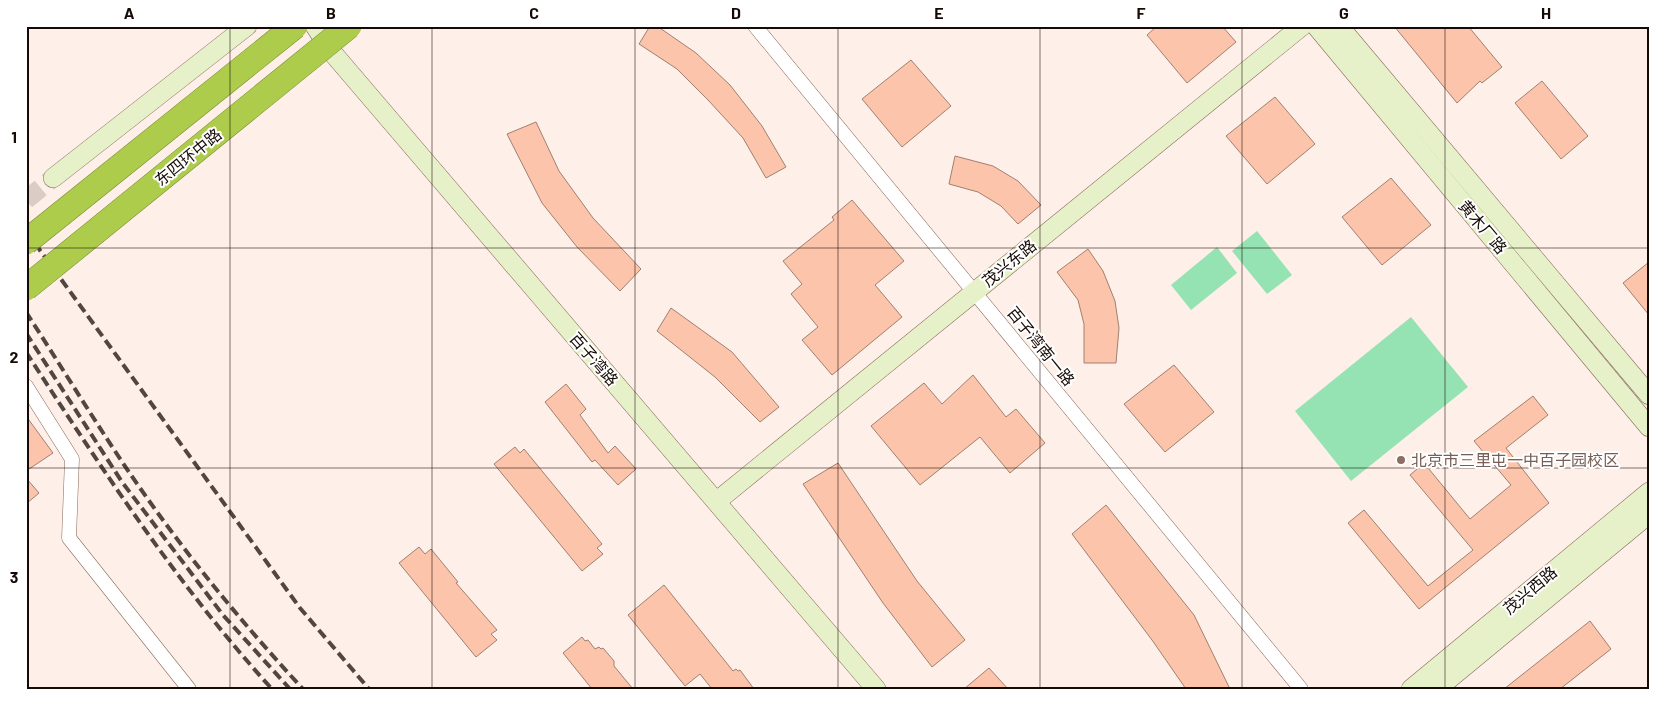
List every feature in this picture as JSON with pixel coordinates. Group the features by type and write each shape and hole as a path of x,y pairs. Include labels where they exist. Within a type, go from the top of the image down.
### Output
{"highway":[{"path":"26,242 295,26"},
{"name":"东四环中路","path":"26,288 349,26"}],"main road":[{"path":"53,178 247,26"},
{"path":"76,204 282,26"},
{"name":"东四环中路","path":"96,229 326,35 362,26"},
{"name":"茂兴东路","path":"717,501 1302,26"},
{"name":"黄木厂路","path":"1316,26 1649,427"},
{"path":"1339,26 1649,395"},
{"name":"百子湾路","path":"326,35 876,689"},
{"name":"茂兴西路","path":"1411,689 1649,492"},
{"name":"茂兴西路","path":"1437,689 1649,514"}],"street":[{"name":"百子湾南一路","path":"755,26 1301,689"},
{"path":"26,386 72,459 69,538 189,689"}],"green space":[{"path":"1257,231 1292,275 1267,294 1232,251"},
{"path":"1217,247 1237,273 1191,310 1171,285"},
{"path":"1411,317 1468,387 1351,481 1295,411"}],"building":[{"path":"650,26 657,26 696,53 730,85 762,126 786,167 766,178 743,138 708,100 677,69 639,44"},
{"path":"1157,26 1222,26 1236,42 1187,83 1147,35"},
{"path":"1394,26 1468,26 1502,67 1482,83 1480,81 1457,103"},
{"path":"911,60 951,106 902,147 862,99"},
{"path":"1542,81 1588,136 1561,159 1515,103"},
{"path":"1275,97 1315,144 1267,184 1226,136"},
{"path":"536,122 559,171 593,218 641,269 620,291 577,247 542,203 507,134"},
{"path":"955,156 993,166 1018,181 1041,205 1018,224 1001,206 978,192 949,184"},
{"path":"1391,178 1431,225 1382,265 1342,217"},
{"path":"852,200 904,261 875,285 902,317 832,375 802,340 818,327 791,294 802,284 783,261 834,220 832,217"},
{"path":"1088,249 1103,271 1115,301 1119,328 1116,363 1084,363 1084,324 1078,300 1057,272"},
{"path":"1649,262 1649,315 1623,283"},
{"path":"671,308 732,352 779,407 760,422 715,377 657,331"},
{"path":"1174,365 1214,412 1165,452 1124,404"},
{"path":"973,375 1006,417 1016,409 1045,443 1010,473 980,437 920,485 871,426 924,383 942,404"},
{"path":"566,384 586,409 580,415 608,453 615,446 636,469 618,485 595,460 592,462 545,402"},
{"path":"1533,396 1548,415 1506,448 1549,503 1419,609 1348,523 1364,510 1428,586 1473,550 1410,475 1424,463 1470,519 1511,485 1474,441"},
{"path":"26,416 53,453 26,471"},
{"path":"515,447 520,453 524,449 602,544 597,548 603,554 582,571 494,464"},
{"path":"838,463 917,581 965,640 932,667 883,603 803,484"},
{"path":"26,478 39,493 26,504"},
{"path":"1106,505 1194,615 1230,689 1186,689 1152,640 1072,534"},
{"path":"419,547 425,554 431,549 458,582 456,583 497,630 491,634 497,640 476,657 399,563"},
{"path":"664,585 733,671 736,669 740,670 754,689 712,689 700,674 685,686 628,615"},
{"path":"1590,621 1611,649 1560,689 1504,689"},
{"path":"582,637 585,641 588,640 595,649 603,648 614,661 614,666 633,689 592,689 563,653"},
{"path":"989,668 1008,689 964,689"}],"tunnel":[{"path":"26,200 53,178"}],"railway":[{"path":"26,231 300,608 369,689"},
{"path":"26,312 118,455 171,531 235,612 303,689"},
{"path":"26,333 122,482 223,615 290,689"},
{"path":"26,352 142,526 205,609 272,689"}],"place":[{"name":"北京市三里屯一中百子园校区","path":"1401,460"}]}
